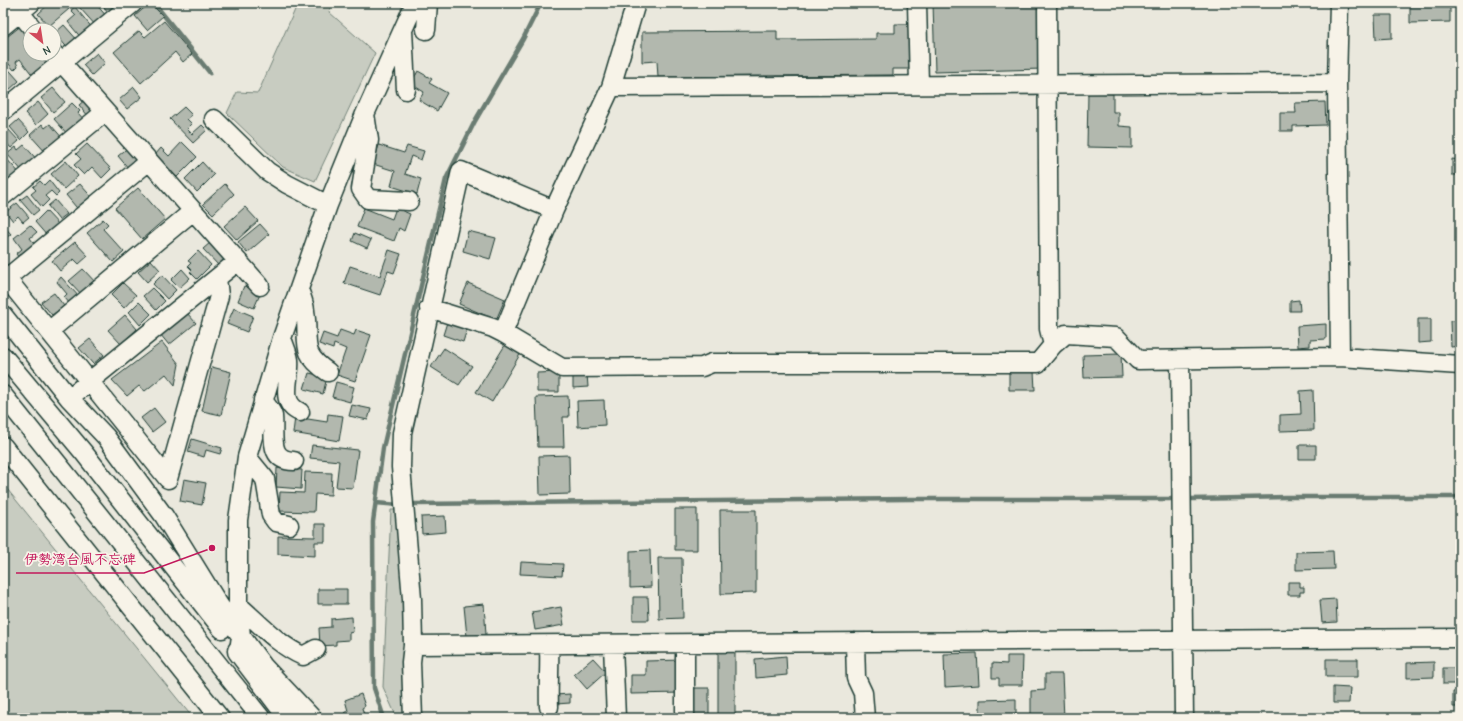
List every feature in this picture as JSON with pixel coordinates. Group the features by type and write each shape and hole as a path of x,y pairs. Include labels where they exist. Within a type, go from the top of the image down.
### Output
{"main road":[{"path":"240,644 290,718"}],"street":[{"path":"62,56 133,3"},
{"path":"240,644 238,605 238,520 247,457 282,338 328,205 365,114 415,3"},
{"path":"426,30 428,3"},
{"path":"502,333 554,210 611,87 636,3"},
{"path":"917,3 919,84"},
{"path":"1047,3 1049,329 1053,345"},
{"path":"1339,3 1337,83 1340,357"},
{"path":"3,26 21,6 30,22"},
{"path":"403,28 406,90"},
{"path":"3,111 55,62"},
{"path":"61,62 260,286"},
{"path":"611,87 919,84 1337,83"},
{"path":"3,196 104,112"},
{"path":"365,114 369,140 361,189 368,199 409,201"},
{"path":"214,119 267,171 287,184 328,205"},
{"path":"149,161 5,276 168,479 219,296 217,278"},
{"path":"413,718 411,662 413,645 412,599 401,467 402,433 460,171 554,210"},
{"path":"49,330 193,210"},
{"path":"69,398 238,261"},
{"path":"299,289 306,310 307,348 310,357 316,364 328,372"},
{"path":"429,308 494,328 562,368 702,367 720,363 1038,363 1053,345 1066,334 1116,336 1138,360 1340,357 1460,365"},
{"path":"3,315 69,398 106,437 164,516 219,605 240,644"},
{"path":"282,338 289,360 287,396 290,405 300,412"},
{"path":"3,356 240,644 312,718"},
{"path":"1180,360 1184,718"},
{"path":"3,395 261,718"},
{"path":"263,400 273,415 272,444 278,454 287,461 294,461"},
{"path":"3,446 220,718"},
{"path":"247,457 265,479 271,515 276,522 289,525"},
{"path":"238,605 277,641 291,651 303,656 316,649"},
{"path":"413,645 684,644 1183,638 1460,638"},
{"path":"855,642 856,678 863,693 865,718"},
{"path":"613,644 616,718"},
{"path":"684,644 685,718"},
{"path":"549,645 550,666 547,682 549,707"},
{"path":"550,666 562,684"}],"shaded area":[{"path":"298,3 333,3 329,12 375,53 315,181 283,167 227,113 237,92 258,93"},
{"path":"3,484 193,718 3,718"},
{"path":"391,510 399,510 409,718 397,718 383,687"}],"building":[{"path":"50,3 64,3 69,9 54,22 45,22 38,14"},
{"path":"82,3 95,3 108,18 97,27 79,7"},
{"path":"101,3 121,3 111,16"},
{"path":"150,3 163,16 147,30 135,16"},
{"path":"933,3 1041,3 1043,69 935,72"},
{"path":"1410,3 1450,3 1450,22 1410,23"},
{"path":"75,7 93,29 82,39 68,22 76,15 71,10"},
{"path":"1375,15 1392,15 1392,38 1376,39"},
{"path":"164,21 192,54 183,62 175,52 141,83 114,52 139,31 145,37"},
{"path":"895,24 912,24 913,69 893,69 893,75 658,77 657,61 642,62 642,32 777,31 777,40 876,39 876,33 895,33"},
{"path":"22,25 22,62 20,59 16,62 18,66 14,70 3,57 3,40"},
{"path":"64,25 79,42 69,50 62,42 62,27"},
{"path":"97,53 105,63 92,75 83,65"},
{"path":"22,62 45,62 48,65 34,77"},
{"path":"3,63 19,81 8,91 13,96 3,105"},
{"path":"418,71 432,79 429,83 447,93 437,111 419,100 424,92 411,84"},
{"path":"134,87 142,97 127,109 119,100"},
{"path":"53,88 65,102 53,112 41,98"},
{"path":"1088,93 1113,94 1113,112 1119,112 1119,126 1132,127 1132,148 1087,147"},
{"path":"86,99 97,110 89,117 79,105"},
{"path":"38,102 48,114 36,125 25,113"},
{"path":"1325,102 1326,125 1293,126 1293,131 1280,131 1280,113 1296,113 1295,103"},
{"path":"72,103 80,111 78,113 85,121 69,136 54,119"},
{"path":"184,107 192,115 187,119 192,124 187,129 192,134 202,125 207,130 193,143 170,119"},
{"path":"18,120 29,132 21,140 10,127"},
{"path":"42,124 45,128 50,124 64,140 48,155 30,135"},
{"path":"8,129 19,141 11,148 3,139 3,133"},
{"path":"182,142 197,157 177,177 155,155 161,148 169,156"},
{"path":"87,144 111,169 102,178 92,167 84,175 74,165 81,159 76,154"},
{"path":"24,145 39,162 25,174 7,154 16,147 18,150"},
{"path":"379,145 404,153 407,146 424,151 421,160 411,156 405,174 421,179 417,194 391,186 395,171 373,164"},
{"path":"130,146 141,158 129,169 118,156"},
{"path":"5,157 22,176 12,185 3,175 3,159"},
{"path":"1452,159 1460,160 1460,175 1452,175"},
{"path":"66,161 78,176 64,189 51,174"},
{"path":"202,162 214,175 197,192 185,179"},
{"path":"49,180 59,193 56,196 51,191 45,196 49,200 42,207 31,194 36,190 33,187 40,181 44,185"},
{"path":"80,184 95,201 81,213 66,195"},
{"path":"225,184 234,194 213,214 203,204"},
{"path":"138,188 165,219 142,239 115,208"},
{"path":"27,195 39,210 33,215 20,200"},
{"path":"55,200 67,214 59,220 48,206"},
{"path":"17,203 29,217 23,222 18,216 13,221 6,212"},
{"path":"245,207 258,221 237,240 224,226"},
{"path":"364,208 392,219 396,208 410,214 404,231 399,228 394,241 357,227"},
{"path":"46,211 60,226 48,237 35,222"},
{"path":"103,219 108,224 103,229 124,252 113,262 87,233"},
{"path":"260,224 269,234 247,253 238,242"},
{"path":"3,225 11,234 3,240"},
{"path":"30,225 37,232 30,238 36,246 20,259 16,254 22,249 14,238"},
{"path":"468,231 496,238 490,259 463,251"},
{"path":"355,233 371,240 367,248 352,241"},
{"path":"75,242 88,256 79,264 74,259 60,271 52,261"},
{"path":"211,242 226,258 219,266 203,249"},
{"path":"389,250 401,254 394,273 388,271 380,295 344,283 350,266 380,276"},
{"path":"198,251 211,265 197,279 190,272 192,270 188,266 191,263 188,261"},
{"path":"151,260 160,270 147,282 138,272"},
{"path":"83,269 97,284 83,296 69,281"},
{"path":"182,269 190,278 179,288 171,280"},
{"path":"162,275 176,290 167,299 153,284"},
{"path":"61,277 81,299 72,306 64,297 67,294 57,282"},
{"path":"123,283 136,295 124,308 111,295"},
{"path":"468,283 505,299 496,320 459,304"},
{"path":"244,286 261,292 254,308 238,301"},
{"path":"152,288 165,301 156,310 143,296"},
{"path":"54,293 64,306 52,315 41,302"},
{"path":"1299,300 1300,311 1290,311 1290,301"},
{"path":"139,302 151,314 140,325 129,312"},
{"path":"234,308 253,316 247,332 227,324"},
{"path":"187,313 196,323 169,345 160,334"},
{"path":"125,315 137,329 121,344 108,330"},
{"path":"448,319 468,326 463,342 443,335"},
{"path":"1418,319 1431,319 1431,342 1418,343"},
{"path":"1450,321 1460,321 1460,346 1451,347"},
{"path":"1326,324 1326,339 1310,340 1310,346 1298,347 1297,326"},
{"path":"340,330 354,335 356,330 371,335 355,381 337,375 346,349 334,344 333,349 319,344 323,333 337,338"},
{"path":"90,339 104,355 93,364 79,348"},
{"path":"162,342 179,364 175,385 166,374 145,391 139,386 127,396 112,380"},
{"path":"507,342 522,351 492,402 476,392"},
{"path":"444,348 472,366 459,385 431,367"},
{"path":"1121,354 1122,377 1084,378 1083,355"},
{"path":"212,367 231,372 221,415 202,411"},
{"path":"1034,371 1035,390 1009,390 1009,372"},
{"path":"559,372 559,392 537,392 537,373"},
{"path":"309,373 327,377 323,394 304,389"},
{"path":"587,374 588,387 573,388 573,375"},
{"path":"336,382 354,387 350,402 332,397"},
{"path":"1313,390 1314,430 1280,431 1280,415 1301,414 1300,391"},
{"path":"568,396 569,417 563,417 564,447 538,447 536,397"},
{"path":"604,400 605,425 578,427 577,401"},
{"path":"352,405 371,409 368,420 349,416"},
{"path":"154,408 165,422 152,432 141,418"},
{"path":"328,414 343,416 339,441 293,433 295,417 327,422"},
{"path":"192,439 222,448 220,454 206,450 204,457 188,452"},
{"path":"312,445 358,450 353,488 336,487 339,461 310,458"},
{"path":"1299,445 1316,445 1316,459 1299,459"},
{"path":"569,455 570,494 540,495 539,456"},
{"path":"277,468 302,470 301,489 276,487"},
{"path":"305,472 332,473 331,495 315,494 314,512 279,511 280,492 304,493"},
{"path":"184,479 206,483 202,505 180,501"},
{"path":"675,509 697,509 697,550 675,550"},
{"path":"720,510 756,510 756,593 721,594"},
{"path":"445,516 446,532 422,534 421,517"},
{"path":"315,524 325,524 325,542 315,542 315,556 278,554 278,536 315,537"},
{"path":"650,550 651,587 630,588 630,551"},
{"path":"1333,551 1334,569 1296,570 1296,552"},
{"path":"658,558 682,558 683,618 659,619"},
{"path":"521,562 563,564 562,576 520,574"},
{"path":"1288,582 1300,582 1300,587 1304,587 1304,592 1300,592 1300,595 1288,595"},
{"path":"318,589 347,589 347,604 318,604"},
{"path":"633,597 648,597 649,620 633,620"},
{"path":"1336,599 1337,622 1322,623 1320,600"},
{"path":"484,604 486,635 467,637 464,606"},
{"path":"561,607 564,625 535,630 532,612"},
{"path":"352,617 353,632 349,633 349,640 336,641 336,645 320,646 319,628 331,627 331,619"},
{"path":"718,651 735,651 735,718 718,718"},
{"path":"977,653 979,685 945,687 944,654"},
{"path":"786,656 787,675 756,678 755,659"},
{"path":"1007,656 1023,656 1022,685 999,685 999,678 992,678 992,663 1007,664"},
{"path":"593,658 606,672 587,689 574,674"},
{"path":"1326,659 1358,659 1358,677 1326,677"},
{"path":"682,660 682,693 631,694 631,675 646,675 646,661"},
{"path":"1434,662 1434,677 1407,678 1407,663"},
{"path":"1443,668 1460,668 1460,684 1443,684"},
{"path":"1045,674 1062,674 1064,718 1031,718 1031,691 1045,690"},
{"path":"1333,687 1350,688 1349,703 1333,703"},
{"path":"690,688 709,688 709,718 690,718"},
{"path":"1460,691 1460,707 1453,707 1453,692"},
{"path":"361,694 365,706 362,708 365,718 346,718 345,713 348,711 345,700"},
{"path":"570,694 570,703 556,704 555,695"},
{"path":"1016,699 1016,718 980,718 980,700"},
{"path":"612,716 612,718 544,718"}],"waterway":[{"path":"154,3 210,73"},
{"path":"384,718 374,688 373,522 383,448 446,179 475,121 523,39 541,3"},
{"path":"1191,499 1285,497 1460,497"},
{"path":"414,504 910,499 1173,499"},
{"path":"376,503 399,505"}],"place":[{"name":"伊勢湾台風不忘碑","path":"212,548"}]}
